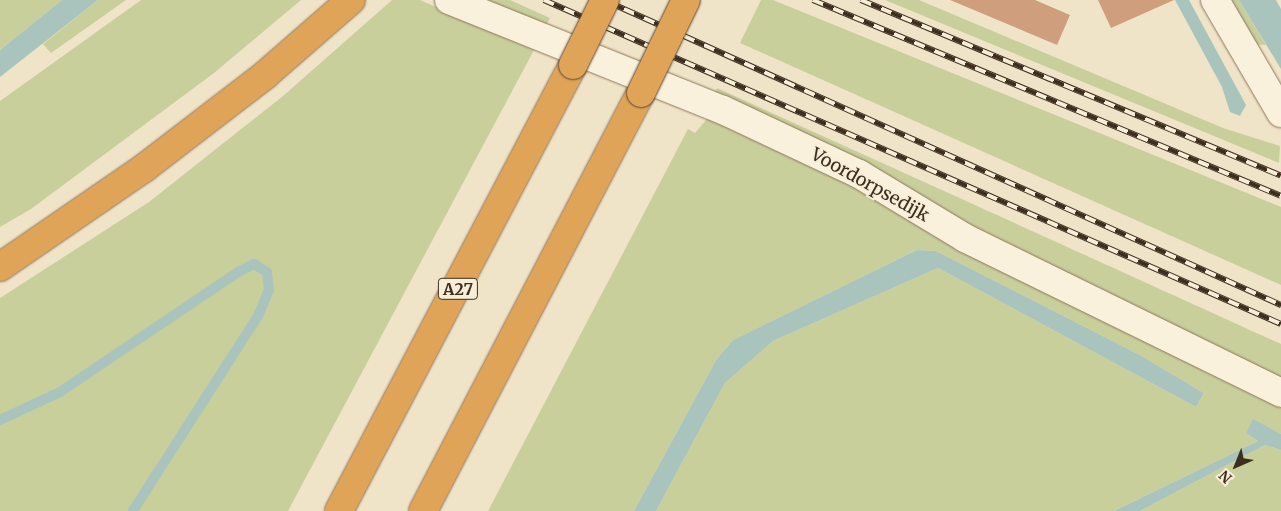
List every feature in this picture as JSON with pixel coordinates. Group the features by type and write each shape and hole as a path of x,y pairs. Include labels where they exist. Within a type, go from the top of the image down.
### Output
{"highway":[{"path":"0,267 152,162 266,75 351,0"},
{"name":"A27","path":"339,511 573,65 605,0"},
{"path":"423,511 641,93 686,0"}],"street":[{"name":"Voordorpsedijk","path":"448,0 723,110 851,170 965,238 1281,393"},
{"path":"1215,0 1281,113"}],"green space":[{"path":"0,0 62,0 0,50"},
{"path":"98,0 126,0 51,53 43,44"},
{"path":"141,0 301,0 214,73 31,209 0,227 0,101"},
{"path":"392,0 420,0 534,50 288,511 0,511 0,298 149,202 283,96"},
{"path":"467,0 510,0 550,18 543,32"},
{"path":"761,0 773,0 1281,207 1281,285 740,43"},
{"path":"885,0 919,0 1223,128 1280,146 1279,163"},
{"path":"1228,0 1239,0 1266,45 1250,44"},
{"path":"717,88 1281,344 1281,385 713,96"},
{"path":"712,113 1281,402 1281,434 1253,420 1246,433 1258,441 1114,511 656,511 725,383 773,341 938,268 1196,407 1204,393 1138,354 936,251 917,250 733,340 716,360 634,511 488,511 688,129 695,133"},
{"path":"1265,445 1281,450 1281,511 1140,511"}],"water":[{"path":"62,0 98,0 0,77 0,50"},
{"path":"1175,0 1189,0 1246,105 1240,116 1230,112 1222,87"},
{"path":"1239,0 1276,0 1281,9 1281,69"},
{"path":"917,250 936,251 1138,354 1204,393 1196,407 938,268 773,341 725,383 656,511 634,511 716,360 733,340"},
{"path":"1253,419 1281,434 1281,450 1265,445 1140,511 1114,511 1258,441 1246,433"}],"building":[{"path":"950,0 1035,0 1070,15 1057,45"},
{"path":"1098,0 1174,0 1111,28"}],"waterway":[{"path":"0,420 60,392 238,272 254,264 267,272 269,290 258,316 133,511"}],"railway":[{"path":"544,0 1281,324"},
{"path":"604,0 1281,305"},
{"path":"813,0 1281,196"},
{"path":"861,0 1281,176"}]}
